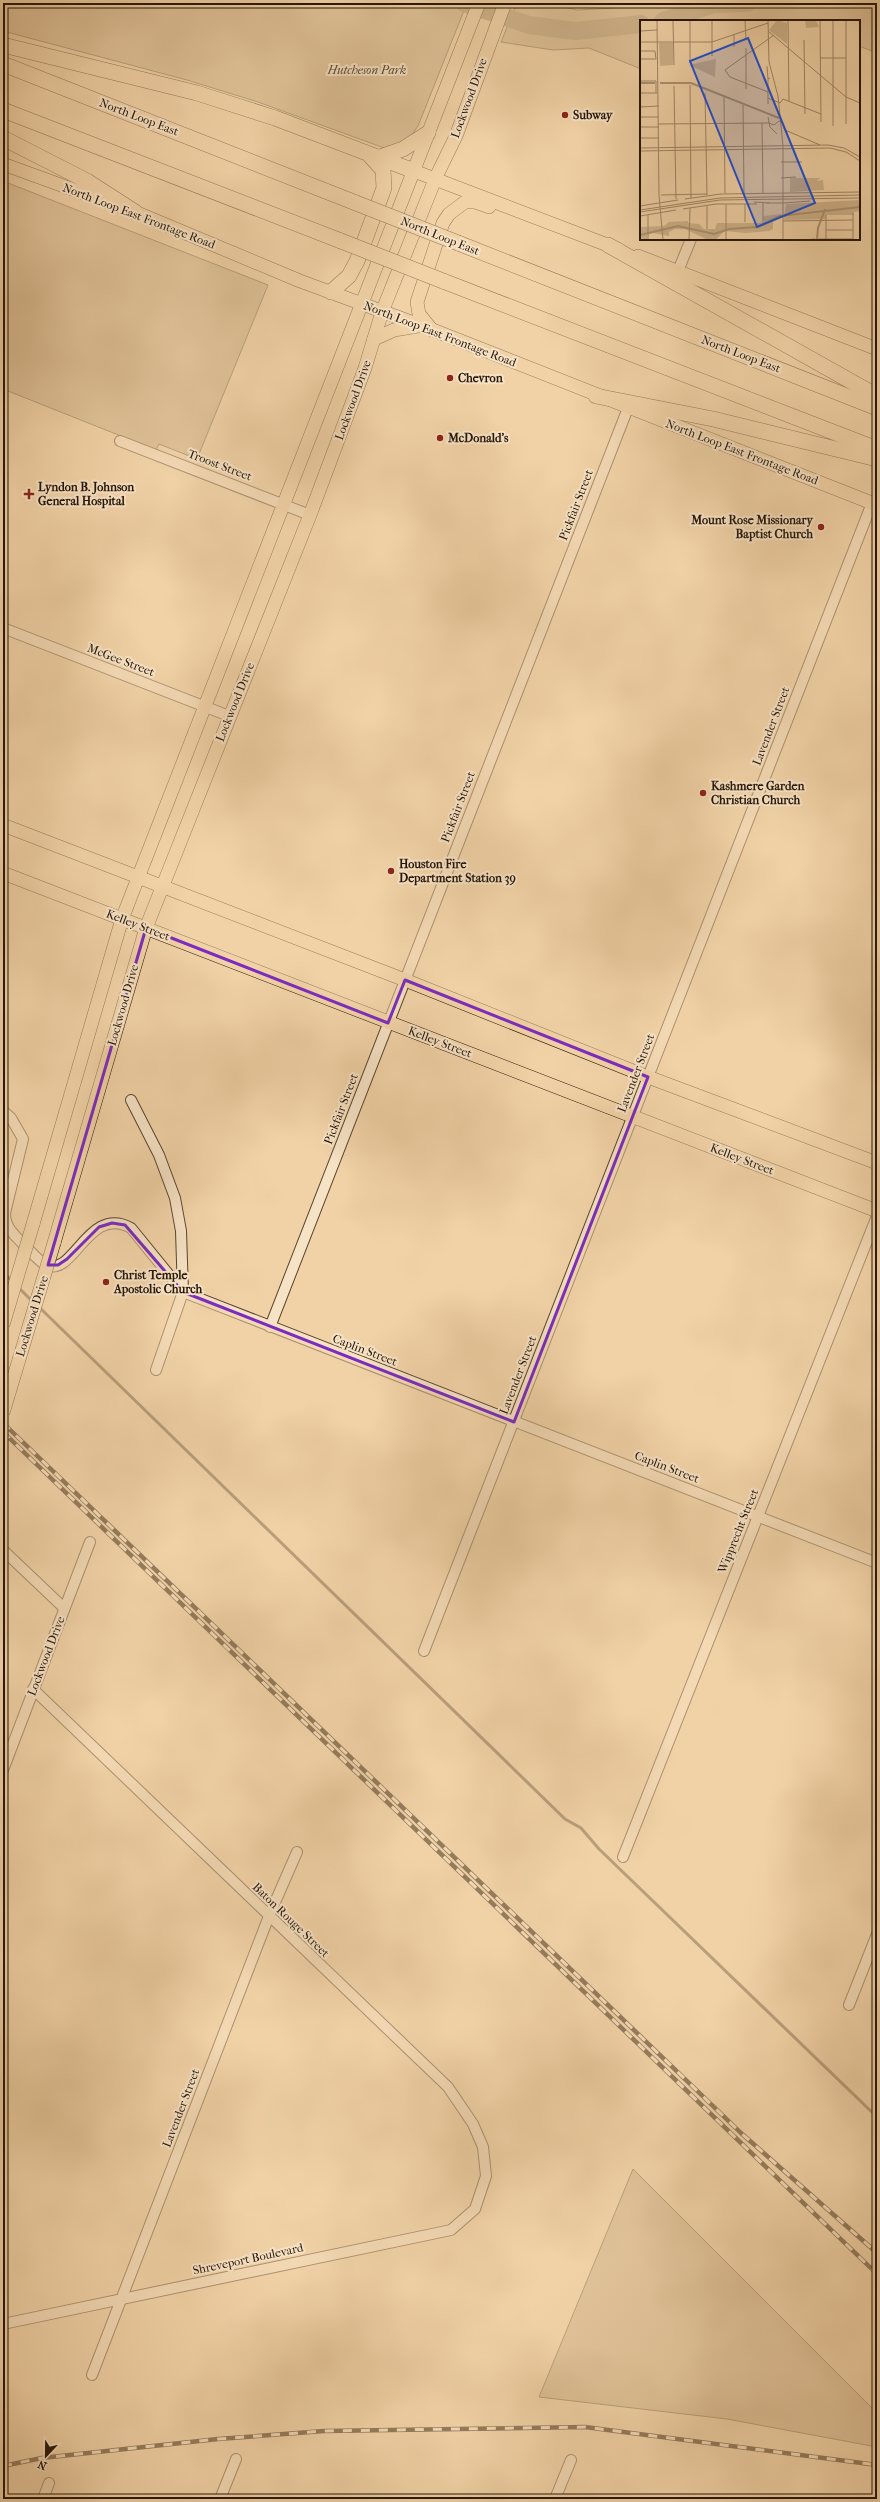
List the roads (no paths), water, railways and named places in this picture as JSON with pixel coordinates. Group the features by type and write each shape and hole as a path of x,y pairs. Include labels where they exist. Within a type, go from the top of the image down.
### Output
{"highway":[{"path":"3,45 197,93 275,118 414,171"},
{"name":"North Loop East","path":"3,64 877,408"},
{"path":"3,110 877,449"},
{"path":"373,156 403,149 428,133"},
{"path":"3,138 87,181 134,212"},
{"path":"331,292 345,280 353,270 384,188 383,170 373,156"},
{"path":"608,245 877,396"},
{"path":"596,396 713,419 877,459"}],"main road":[{"name":"Lockwood Drive","path":"3,1325 34,1224 122,918 285,504 360,303 414,171 479,3"},
{"name":"Lockwood Drive","path":"3,1413 146,928 310,515 374,339 382,312 436,177 456,136 504,3"},
{"name":"North Loop East Frontage Road","path":"3,164 134,212 331,292 427,328 596,396 875,504"},
{"path":"414,171 436,177 877,350"},
{"path":"427,328 419,314 417,296 443,223 449,214 460,204 470,202 510,216 527,213"},
{"path":"374,339 406,327 427,328"},
{"path":"3,825 137,878 162,886 405,980 648,1077 877,1163"},
{"name":"Kelley Street","path":"3,872 388,1023 877,1211"}],"street":[{"path":"678,271 691,240"},
{"name":"Pickfair Street","path":"270,1327 628,408"},
{"name":"Troost Street","path":"120,441 310,515"},
{"name":"Lavender Street","path":"424,1652 648,1077 875,504"},
{"name":"McGee Street","path":"3,628 230,716"},
{"path":"131,1100 159,1154 175,1198 181,1232 183,1292 156,1370"},
{"name":"Caplin Street","path":"3,1110 11,1118 23,1139 5,1213 6,1222 10,1231 44,1264 51,1266 58,1265 67,1259 99,1227 112,1223 125,1225 131,1228 183,1292 877,1563"},
{"name":"Wipprecht Street","path":"623,1857 877,1216"},
{"name":"Lockwood Drive","path":"3,1770 90,1542"},
{"path":"3,1550 64,1608"},
{"name":"Baton Rouge Street","path":"33,1689 448,2087 473,2124 483,2148 486,2176 480,2194"},
{"name":"Lavender Street","path":"92,2375 269,1916 297,1852"},
{"path":"850,2006 877,1934"},
{"name":"Shreveport Boulevard","path":"3,2324 451,2230 475,2209 480,2194"},
{"path":"220,2499 236,2459"},
{"path":"555,2499 571,2460"},
{"path":"43,2499 49,2483"}],"waterway":[{"path":"464,3 529,25 575,31 640,24"},
{"path":"666,20 714,4 747,3"},
{"path":"5,1274 12,1281"},
{"path":"19,1288 33,1302"},
{"path":"39,1307 565,1819 581,1828 599,1849 877,2117"}],"railway":[{"path":"3,1423 741,2133 877,2253"},
{"path":"3,1432 877,2274"},
{"path":"3,2466 42,2458 218,2439 324,2431 585,2427 877,2465"}],"place":[{"name":"Subway","path":"565,115"},
{"name":"Chevron","path":"450,378"},
{"name":"McDonald's","path":"440,438"},
{"name":"Lyndon B. Johnson General Hospital","path":"29,494"},
{"name":"Mount Rose Missionary Baptist Church","path":"821,527"},
{"name":"Kashmere Garden Christian Church","path":"703,793"},
{"name":"Houston Fire Department Station 39","path":"391,871"},
{"name":"Christ Temple Apostolic Church","path":"106,1282"}],"park label":[{"name":"Hutcheson Park","path":"367,70"}]}
